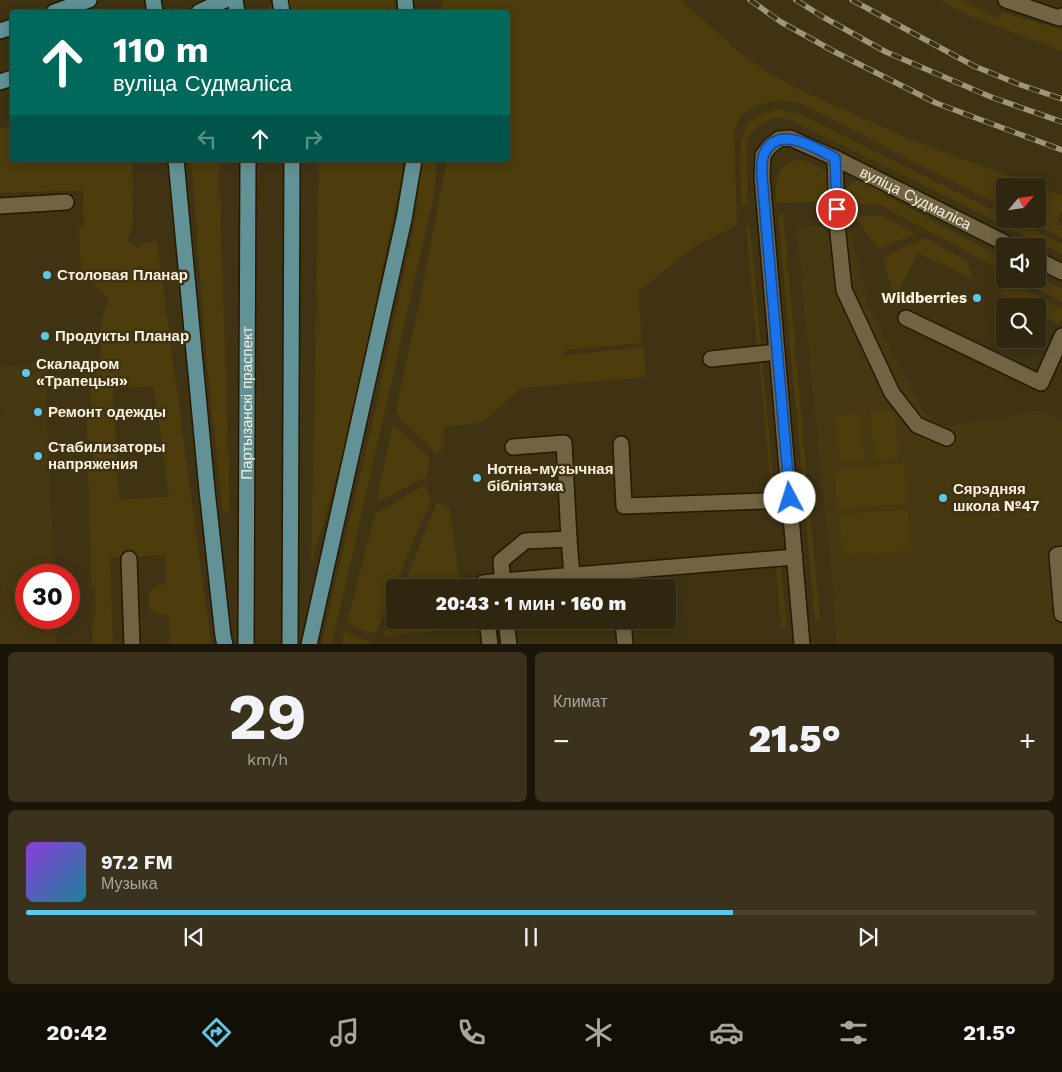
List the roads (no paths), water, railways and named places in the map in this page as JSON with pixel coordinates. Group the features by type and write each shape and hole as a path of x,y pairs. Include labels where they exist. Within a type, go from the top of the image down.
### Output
{"main road":[{"path":"60,10 89,0"},
{"path":"203,10 225,0"},
{"path":"176,162 207,490 225,644"},
{"name":"Партызанскі праспект","path":"246,644 248,162"},
{"path":"290,644 292,162"},
{"path":"309,644 404,219 414,162"}],"street":[{"path":"1006,0 1060,18 1062,16"},
{"name":"вуліца Судмаліса","path":"802,644 762,177 763,155 778,139 790,138 835,158 996,238"},
{"path":"835,158 837,224 844,290 892,394 917,425 947,438"},
{"path":"0,206 66,202"},
{"path":"1046,264 1062,272"},
{"path":"906,318 1041,384 1062,336"},
{"path":"712,359 778,352"},
{"path":"513,446 564,443 572,576"},
{"path":"621,444 624,506 765,501 790,498"},
{"path":"502,579 501,561 525,541 569,539"},
{"path":"1062,554 1056,555 1062,614"},
{"path":"546,579 795,557"},
{"path":"129,559 132,644"},
{"path":"620,572 620,579"},
{"path":"488,629 490,644"},
{"path":"507,629 509,644"},
{"path":"624,629 625,644"}],"railway":[{"path":"750,0 781,22 835,52 936,103 1062,150"},
{"path":"796,0 886,52 991,97 1062,122"},
{"path":"852,0 974,66 1062,99"}],"place":[{"name":"Столовая Планар","path":"47,275"},
{"name":"Wildberries","path":"977,298"},
{"name":"Продукты Планар","path":"45,336"},
{"name":"Скаладром «Трапецыя»","path":"26,373"},
{"name":"Ремонт одежды","path":"38,412"},
{"name":"Стабилизаторы напряжения","path":"38,456"},
{"name":"Нотна-музычная бібліятэка","path":"477,478"},
{"name":"Сярэдняя школа №47","path":"943,498"}]}
